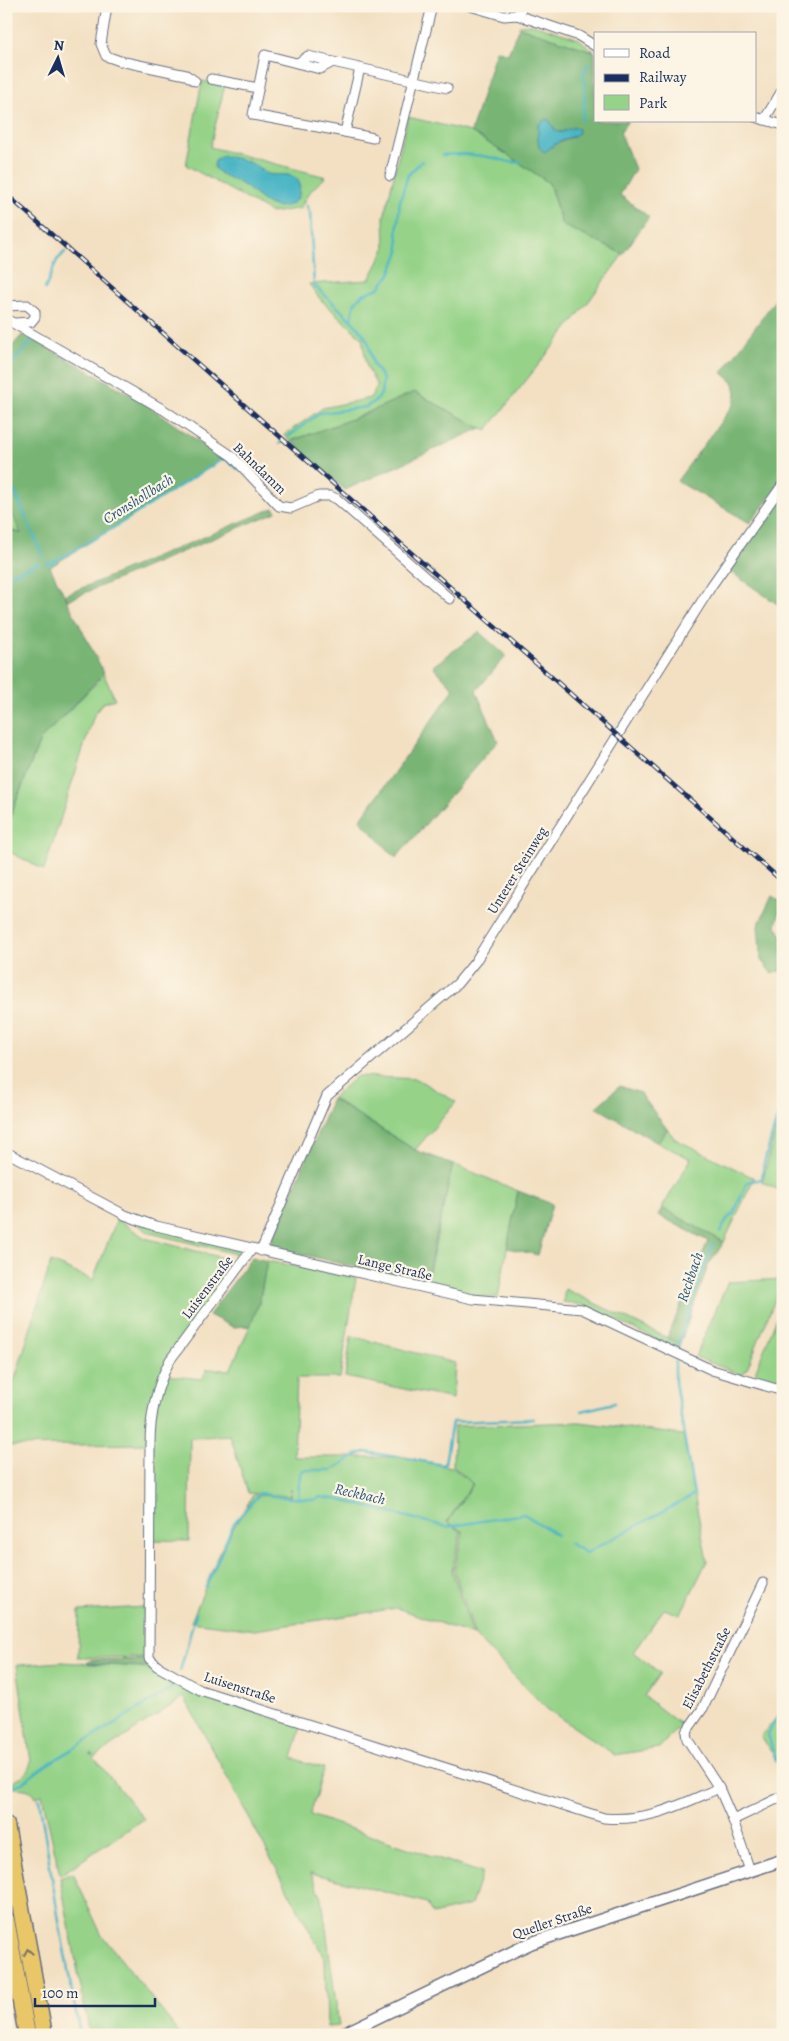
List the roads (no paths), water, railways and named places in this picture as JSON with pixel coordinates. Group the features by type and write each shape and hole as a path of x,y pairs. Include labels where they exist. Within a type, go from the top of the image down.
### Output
{"highway":[{"path":"6,1825 44,2035"},
{"path":"6,1920 28,2035"}],"street":[{"path":"107,6 102,44 106,56 120,61 186,75 195,81"},
{"path":"390,176 432,6"},
{"path":"470,6 504,16 517,15 579,36 594,45"},
{"path":"517,15 523,6"},
{"path":"373,138 253,115 265,55 320,68 333,62 447,88"},
{"path":"345,132 360,68"},
{"path":"211,78 258,88"},
{"path":"783,89 760,118 783,124"},
{"name":"Bahndamm","path":"6,306 27,305 35,312 32,322 10,321"},
{"name":"Bahndamm","path":"10,321 164,410 232,456 280,506 291,508 319,496 330,496 337,499 450,599"},
{"name":"Unterer Steinweg","path":"257,1250 327,1096 457,984 475,962 712,585 783,484"},
{"name":"Lange Straße","path":"6,1152 125,1215 152,1225 473,1299 582,1309 712,1370 783,1391"},
{"name":"Luisenstraße","path":"257,1250 170,1360 162,1376 154,1401 150,1420 149,1658 157,1666 200,1690 604,1818 635,1819 666,1811 719,1788"},
{"name":"Elisabethstraße","path":"750,1872 733,1820 719,1788 687,1739 686,1732 703,1708 763,1583"},
{"path":"733,1820 783,1796"},
{"name":"Queller Straße","path":"342,2034 531,1943 783,1860"}],"water":[{"path":"546,119 550,121 556,131 562,132 578,128 579,133 558,142 545,152 539,144 538,125"},
{"path":"222,156 255,165 268,174 294,177 298,180 299,184 298,198 291,204 282,207 268,204 246,187 220,173 214,167 215,160"}],"waterway":[{"name":"Cronshollbach","path":"582,120 585,90 584,72 589,63"},
{"name":"Cronshollbach","path":"442,155 474,155 521,162"},
{"name":"Cronshollbach","path":"289,436 320,413 366,407 378,399 381,394 383,379 373,364 368,342 351,320 355,302 363,294 379,288 390,274 399,251 397,231 400,201 408,175 422,161"},
{"path":"306,205 310,214 314,285 351,320"},
{"path":"45,289 57,260 65,252"},
{"path":"6,370 33,340"},
{"name":"Cronshollbach","path":"46,563 51,563 110,530 224,458 238,469"},
{"path":"6,472 43,557"},
{"name":"Cronshollbach","path":"6,577 38,563"},
{"name":"Reckbach","path":"720,1232 728,1218 734,1213 747,1182 762,1179 764,1163 783,1097"},
{"name":"Reckbach","path":"678,1345 713,1244"},
{"name":"Reckbach","path":"569,1543 586,1553 694,1495 675,1382 675,1362"},
{"path":"582,1411 614,1403"},
{"path":"404,1458 443,1465 445,1463 452,1422 533,1419"},
{"path":"298,1498 300,1474 303,1470 332,1470 356,1455 365,1452 398,1457"},
{"name":"Reckbach","path":"206,1587 234,1523 260,1493 316,1500 320,1497 336,1499 447,1527 524,1514 557,1535"},
{"name":"Reckbach","path":"180,1671 196,1613"},
{"name":"Reckbach","path":"6,1788 22,1783 45,1766 169,1690 174,1683"},
{"path":"776,1762 768,1734 779,1714"},
{"path":"39,1799 80,2035"}],"railway":[{"path":"6,194 783,882"}]}
